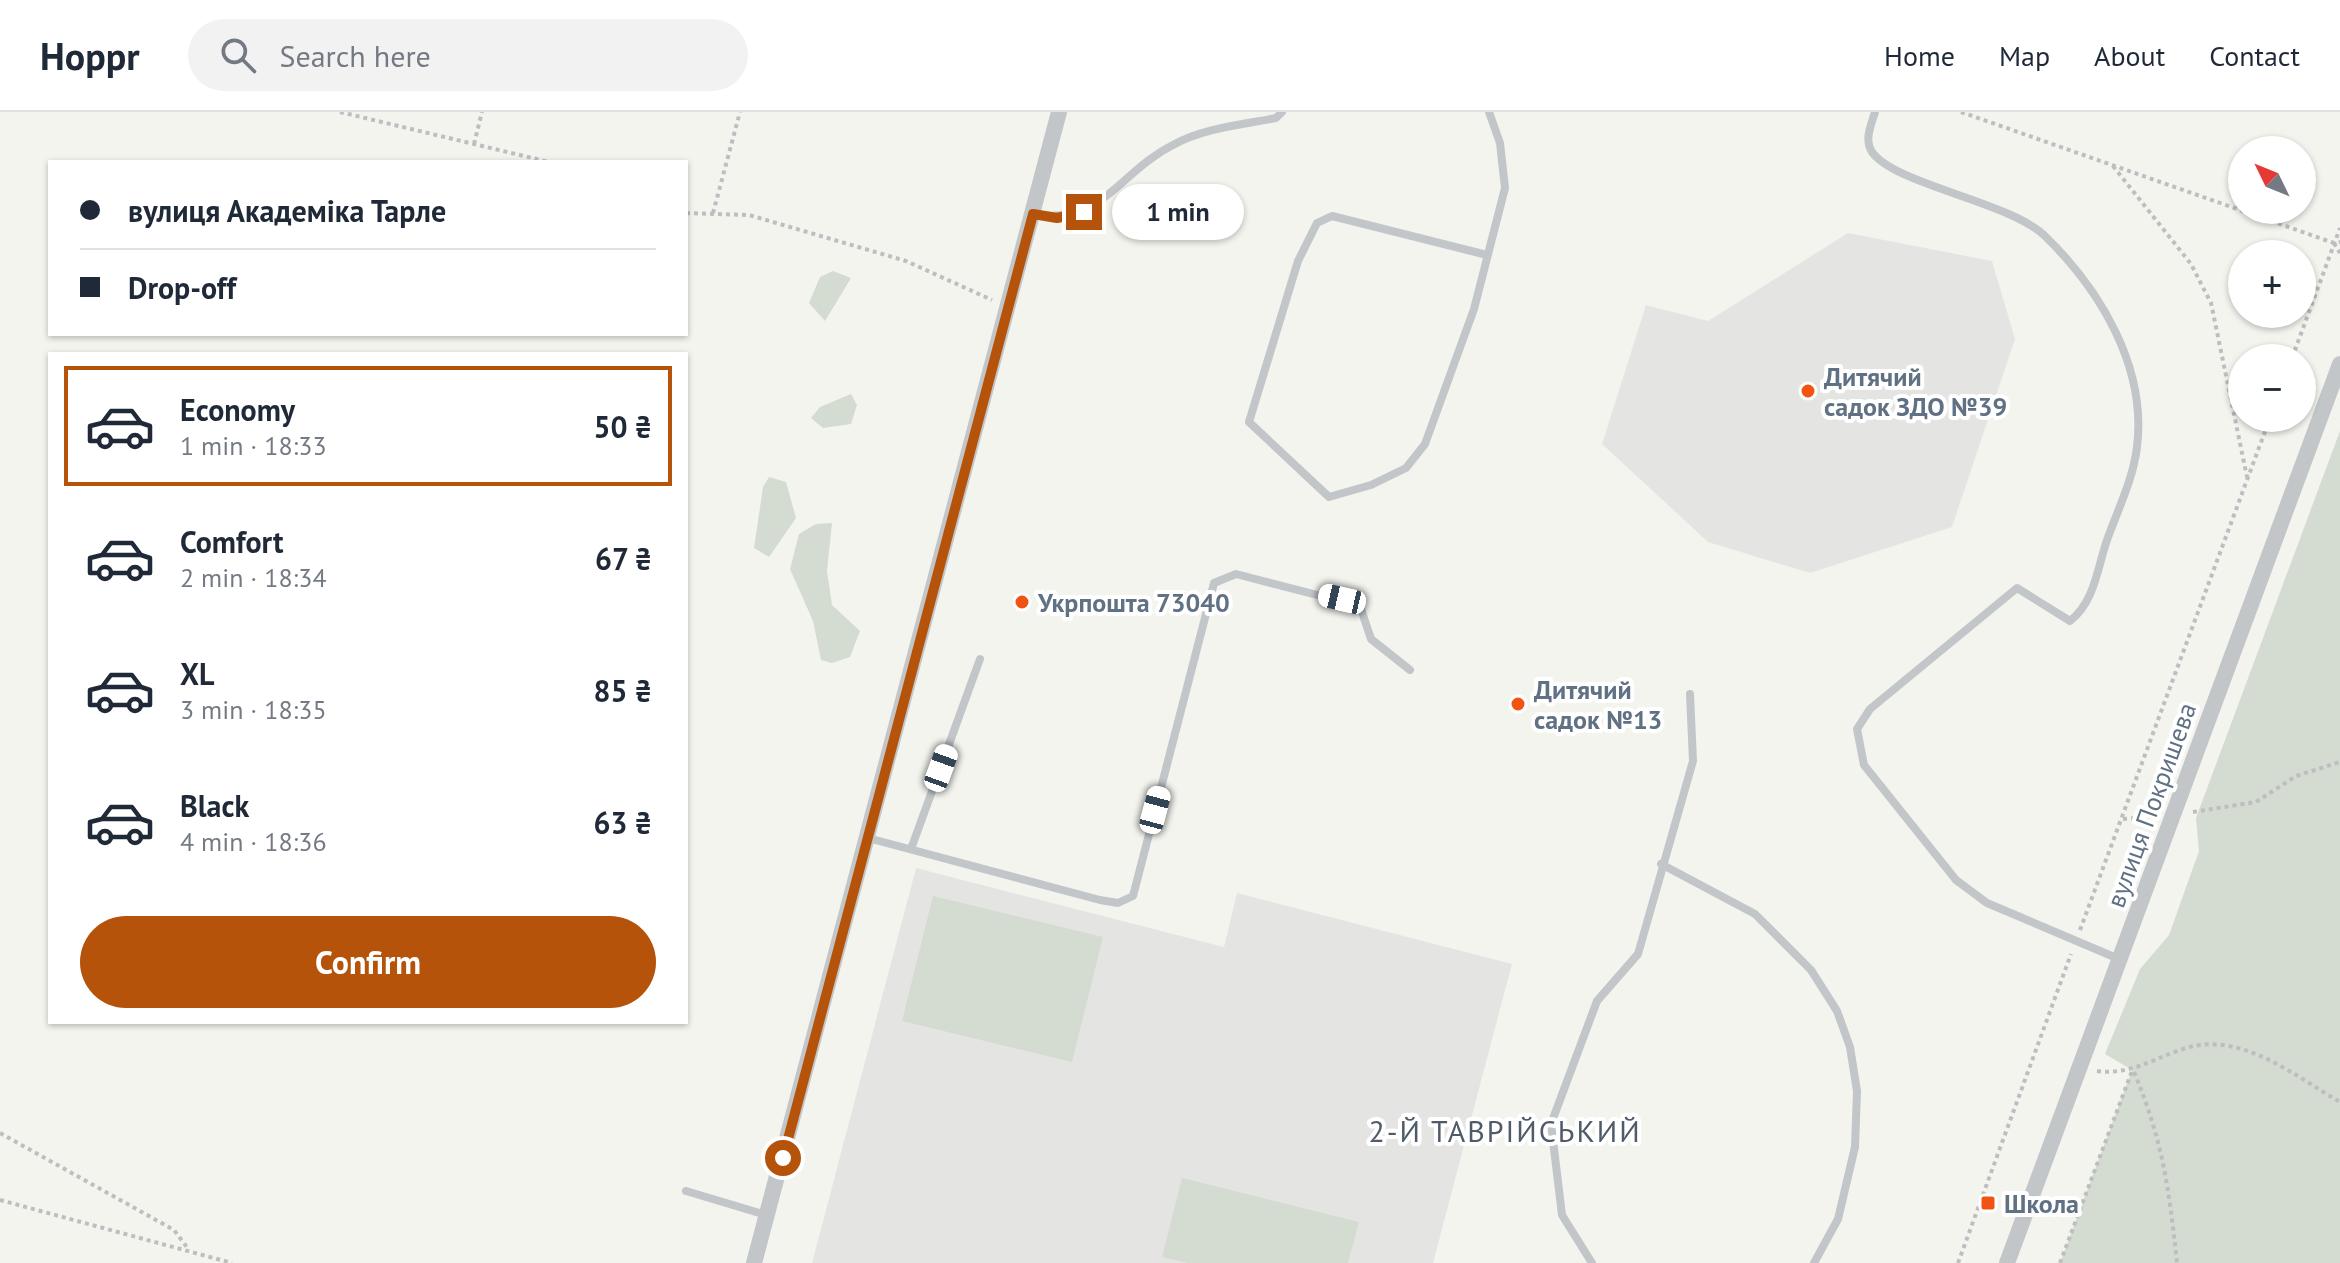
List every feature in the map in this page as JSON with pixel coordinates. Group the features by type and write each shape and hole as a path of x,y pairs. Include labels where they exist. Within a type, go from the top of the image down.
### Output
{"street":[{"path":"754,1263 1059,112"},
{"name":"вулиця Покришева","path":"2007,1263 2340,364"}],"lane":[{"path":"1033,214 1057,218 1084,212 1172,145 1215,129 1276,118 1282,112"},
{"path":"1487,255 1332,216 1317,223 1290,285 1249,422 1329,497 1371,485 1406,468 1425,444 1474,309 1505,188 1500,143 1489,112"},
{"path":"1875,112 1868,132 1870,150 1885,165 1961,194 2043,233 2111,317 2136,402 2137,446 2127,490 2093,591 2079,613 2070,621 2017,588 1870,709 1857,729 1864,765 1956,880 1987,903 2120,959"},
{"path":"868,838 1100,900 1118,903 1133,896 1214,583 1236,574 1360,606 1371,639 1410,670"},
{"path":"911,849 980,659"},
{"path":"1592,1263 1562,1215 1551,1124 1597,1001 1638,954 1661,864 1693,761 1690,694"},
{"path":"1661,864 1755,914 1811,970 1837,1011 1850,1047 1857,1091 1855,1147 1838,1219 1814,1263"},
{"path":"686,1191 767,1216"}],"path":[{"path":"340,112 541,160"},
{"path":"474,144 482,112"},
{"path":"713,213 740,112"},
{"path":"1961,112 2337,242"},
{"path":"2111,165 2191,264 2211,303 2247,479"},
{"path":"688,213 749,215 906,261 1009,307"},
{"path":"2297,344 2340,228"},
{"path":"2337,242 2340,253"},
{"path":"1958,1263 2265,432"},
{"path":"2123,819 2172,816 2256,802 2296,776 2340,762"},
{"path":"2079,1069 2107,1072 2133,1070 2184,1048 2226,1046 2262,1055 2340,1102"},
{"path":"2060,1263 2133,1070"},
{"path":"2133,1070 2155,1122 2167,1175 2177,1263"},
{"path":"0,1133 174,1230 190,1252"},
{"path":"0,1200 232,1263"}],"shaded area":[{"name":"Дитячий садок ЗДО №39","path":"1848,233 1992,261 2015,339 1952,527 1810,573 1708,542 1602,444 1646,305 1708,321"},
{"path":"833,271 851,278 825,321 809,303 820,277"},
{"path":"851,394 857,405 851,424 823,428 811,418 820,407"},
{"path":"2340,431 2340,1263 2060,1263 2132,1070 2105,1054 2140,969 2169,935 2199,851 2196,818"},
{"path":"769,477 786,482 796,518 769,557 754,548 763,487"},
{"path":"832,523 827,571 832,605 860,631 850,657 832,663 821,660 813,621 790,569 799,534 816,524"},
{"path":"916,868 1224,947 1237,893 1512,964 1433,1263 812,1263"},
{"path":"933,896 1103,937 1072,1062 902,1021"},
{"path":"1182,1178 1359,1222 1348,1263 1188,1263 1162,1257"}],"place":[{"name":"Дитячий садок ЗДО №39","path":"1808,391"},
{"name":"Укрпошта 73040","path":"1022,602"},
{"name":"Дитячий садок №13","path":"1518,704"},
{"name":"Школа","path":"1988,1203"}],"district":[{"name":"2-Й ТАВРІЙСЬКИЙ","path":"1505,1130"}],"route":[{"path":"783,1158 1033,214 1057,218 1084,212"}]}
